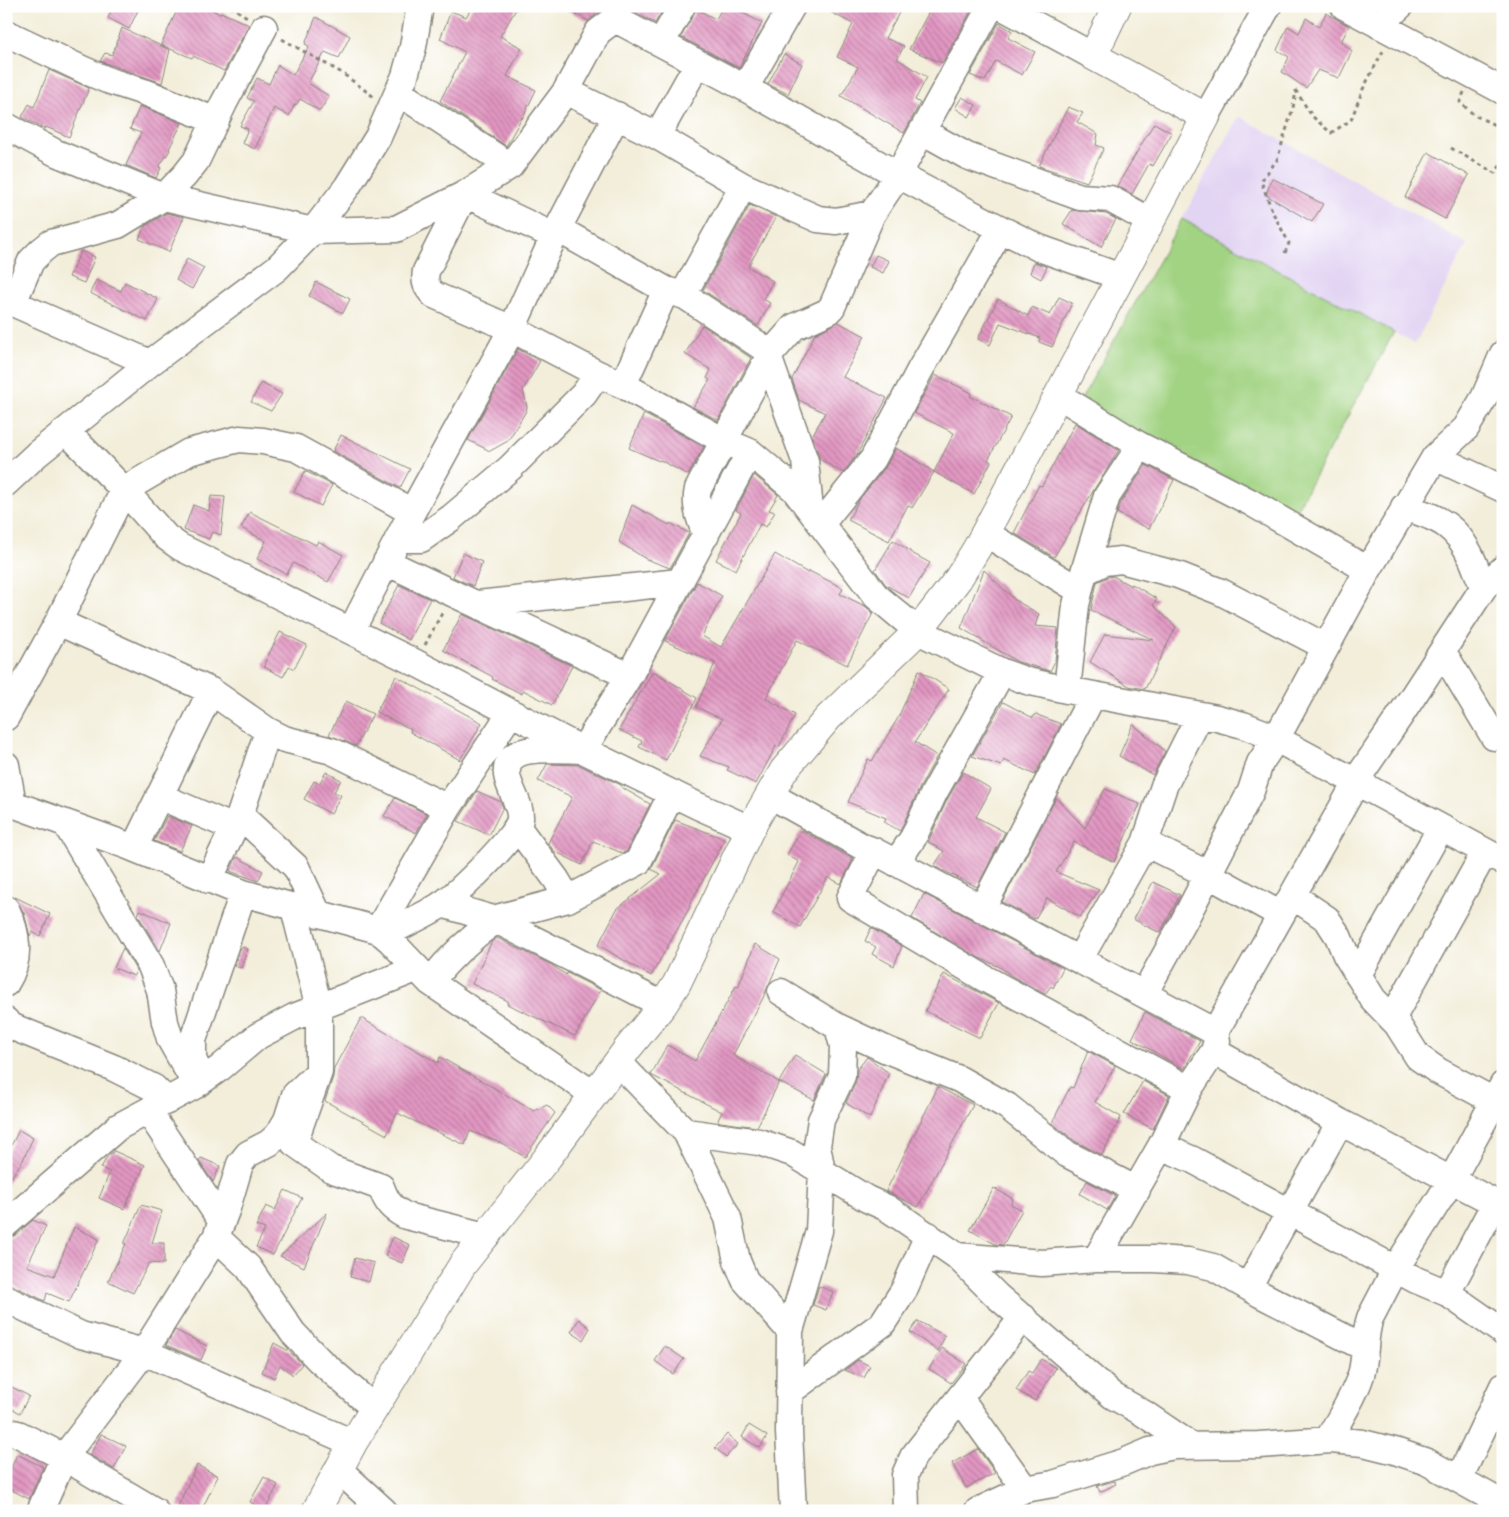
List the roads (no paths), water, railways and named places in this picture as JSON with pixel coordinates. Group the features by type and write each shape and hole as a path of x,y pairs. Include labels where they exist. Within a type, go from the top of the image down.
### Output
{"main road":[{"path":"316,1511 374,1408 463,1264 548,1157 593,1094 663,1005 677,983 750,829 784,770 828,718 918,630 958,579 985,533 1206,117 1093,56 1117,6"}],"street":[{"path":"6,483 38,454 150,363 277,268 313,231 347,187 378,137 405,76 413,48 420,6"},
{"path":"661,43 682,6"},
{"path":"745,88 792,6"},
{"path":"706,535 696,508 695,499 698,489 770,356 794,328 827,312 832,307 872,214 898,175 991,6"},
{"path":"1000,6 1093,56"},
{"path":"1206,117 1268,6"},
{"path":"1344,6 1503,91"},
{"path":"1386,29 1400,6"},
{"path":"6,126 56,153 164,197 313,231 396,229 465,194 510,166 566,91 598,32 618,12 661,43 745,88 898,175 1039,248 1121,277"},
{"path":"150,363 10,302 31,262 51,243 118,225 164,197 196,161 264,28"},
{"path":"6,32 107,80 147,93 216,121"},
{"path":"657,136 698,63"},
{"path":"566,91 657,136 743,186 818,219 836,221 872,214"},
{"path":"394,100 510,166"},
{"path":"351,631 412,512 512,329 556,233 617,116"},
{"path":"922,131 967,156 1080,197 1110,199 1150,221"},
{"path":"676,293 683,295 743,186"},
{"path":"465,194 556,233 676,293 770,356 805,461 816,517"},
{"path":"465,194 426,271 424,279 426,287 434,295 512,329 622,385 724,441 750,452 794,489 876,596 918,630 1002,672 1027,681 1243,725 1276,739 1440,829 1494,856 1392,1019"},
{"path":"816,517 872,459 920,370 1001,229"},
{"path":"622,385 676,293"},
{"path":"1144,994 1209,875 1251,791 1260,763 1276,739 1368,570 1434,457 1466,428 1484,398 1503,354"},
{"path":"398,539 421,539 451,518 510,468 584,394 598,374"},
{"path":"1058,395 1139,444 1250,502 1368,570"},
{"path":"66,431 124,490 166,537 180,547 416,663 510,714 750,829"},
{"path":"6,717 58,622 124,490 188,452 239,439 263,441 296,448 412,512"},
{"path":"1068,690 1082,581 1107,496 1135,454 1139,444"},
{"path":"583,750 629,676 750,452"},
{"path":"1434,457 1503,489"},
{"path":"1404,507 1434,516 1451,528 1464,543 1484,587"},
{"path":"985,533 1082,581"},
{"path":"1082,581 1104,562 1121,560 1178,575 1220,592 1326,647"},
{"path":"386,562 629,676"},
{"path":"1096,1259 1162,1146 1189,1089 1287,905 1356,783 1484,587 1503,569"},
{"path":"478,604 680,582"},
{"path":"58,622 211,691 284,739 332,751 448,808"},
{"path":"1443,652 1500,737"},
{"path":"1002,672 934,793 913,838 885,857 850,898 984,978 1189,1089"},
{"path":"134,848 211,691"},
{"path":"982,909 1093,695"},
{"path":"381,932 448,808 510,714"},
{"path":"1079,960 1145,842 1164,786 1200,715"},
{"path":"209,880 237,821 268,730"},
{"path":"381,932 442,904 460,890 492,858 518,828 520,812 507,774 509,763 516,754 531,750 583,750"},
{"path":"6,765 10,803 134,848 243,893 381,932 423,976 593,1094"},
{"path":"6,1224 118,1127 200,1082 258,1036 287,1020 319,1008 423,976 445,963 494,920 568,899 638,862 672,793"},
{"path":"770,795 863,847 1144,994 1214,1042 1340,1122 1499,1205 1448,1293"},
{"path":"159,796 237,821 296,866 306,911 319,1008 319,1072 294,1143 331,1169 381,1187 386,1199 394,1210 406,1216 486,1236"},
{"path":"66,824 152,966 160,990 170,1039 200,1082"},
{"path":"518,828 556,879 568,899"},
{"path":"1358,975 1440,829"},
{"path":"1145,842 1209,875 1327,919 1373,999 1392,1019 1418,1057 1438,1071 1498,1093 1451,1181 1396,1268 1370,1318 1367,1326 1362,1371 1358,1383 1328,1440"},
{"path":"200,1082 192,1059 193,1040 243,893"},
{"path":"442,904 494,920 663,1005"},
{"path":"6,909 12,920 16,939 16,958 6,982"},
{"path":"781,992 838,1027 887,1050 958,1079 1007,1106 1067,1154 1136,1190"},
{"path":"7,1026 121,1071 154,1088 158,1106 219,1229 260,1282 293,1333 374,1408"},
{"path":"793,1511 789,1432 790,1331 820,1231 822,1172 817,1146 821,1120 842,1076 843,1046 838,1027"},
{"path":"618,1062 686,1132 728,1218 737,1261 745,1280 790,1331"},
{"path":"40,1511 64,1457 144,1352 219,1229 240,1164 244,1158 269,1143 278,1135 287,1120 296,1095 319,1072"},
{"path":"1248,1287 1340,1122"},
{"path":"686,1132 759,1142 792,1153 867,1199 887,1208 957,1256 997,1296 1113,1396 1143,1413 1190,1445"},
{"path":"1162,1146 1193,1160 1416,1280 1448,1293 1503,1332"},
{"path":"789,1392 882,1324 904,1290 928,1235"},
{"path":"957,1256 1042,1263 1096,1259 1188,1261 1213,1267 1308,1320 1364,1348"},
{"path":"6,1299 81,1335 144,1352 353,1444"},
{"path":"906,1511 905,1475 913,1457 1023,1317"},
{"path":"1458,1479 1503,1386"},
{"path":"960,1398 1025,1489"},
{"path":"6,1431 18,1434 64,1457 155,1511"},
{"path":"978,1511 1025,1489 1053,1484 1160,1449 1190,1445 1259,1445 1328,1440 1363,1443 1427,1462 1503,1504"},
{"path":"338,1469 384,1511"}]}
